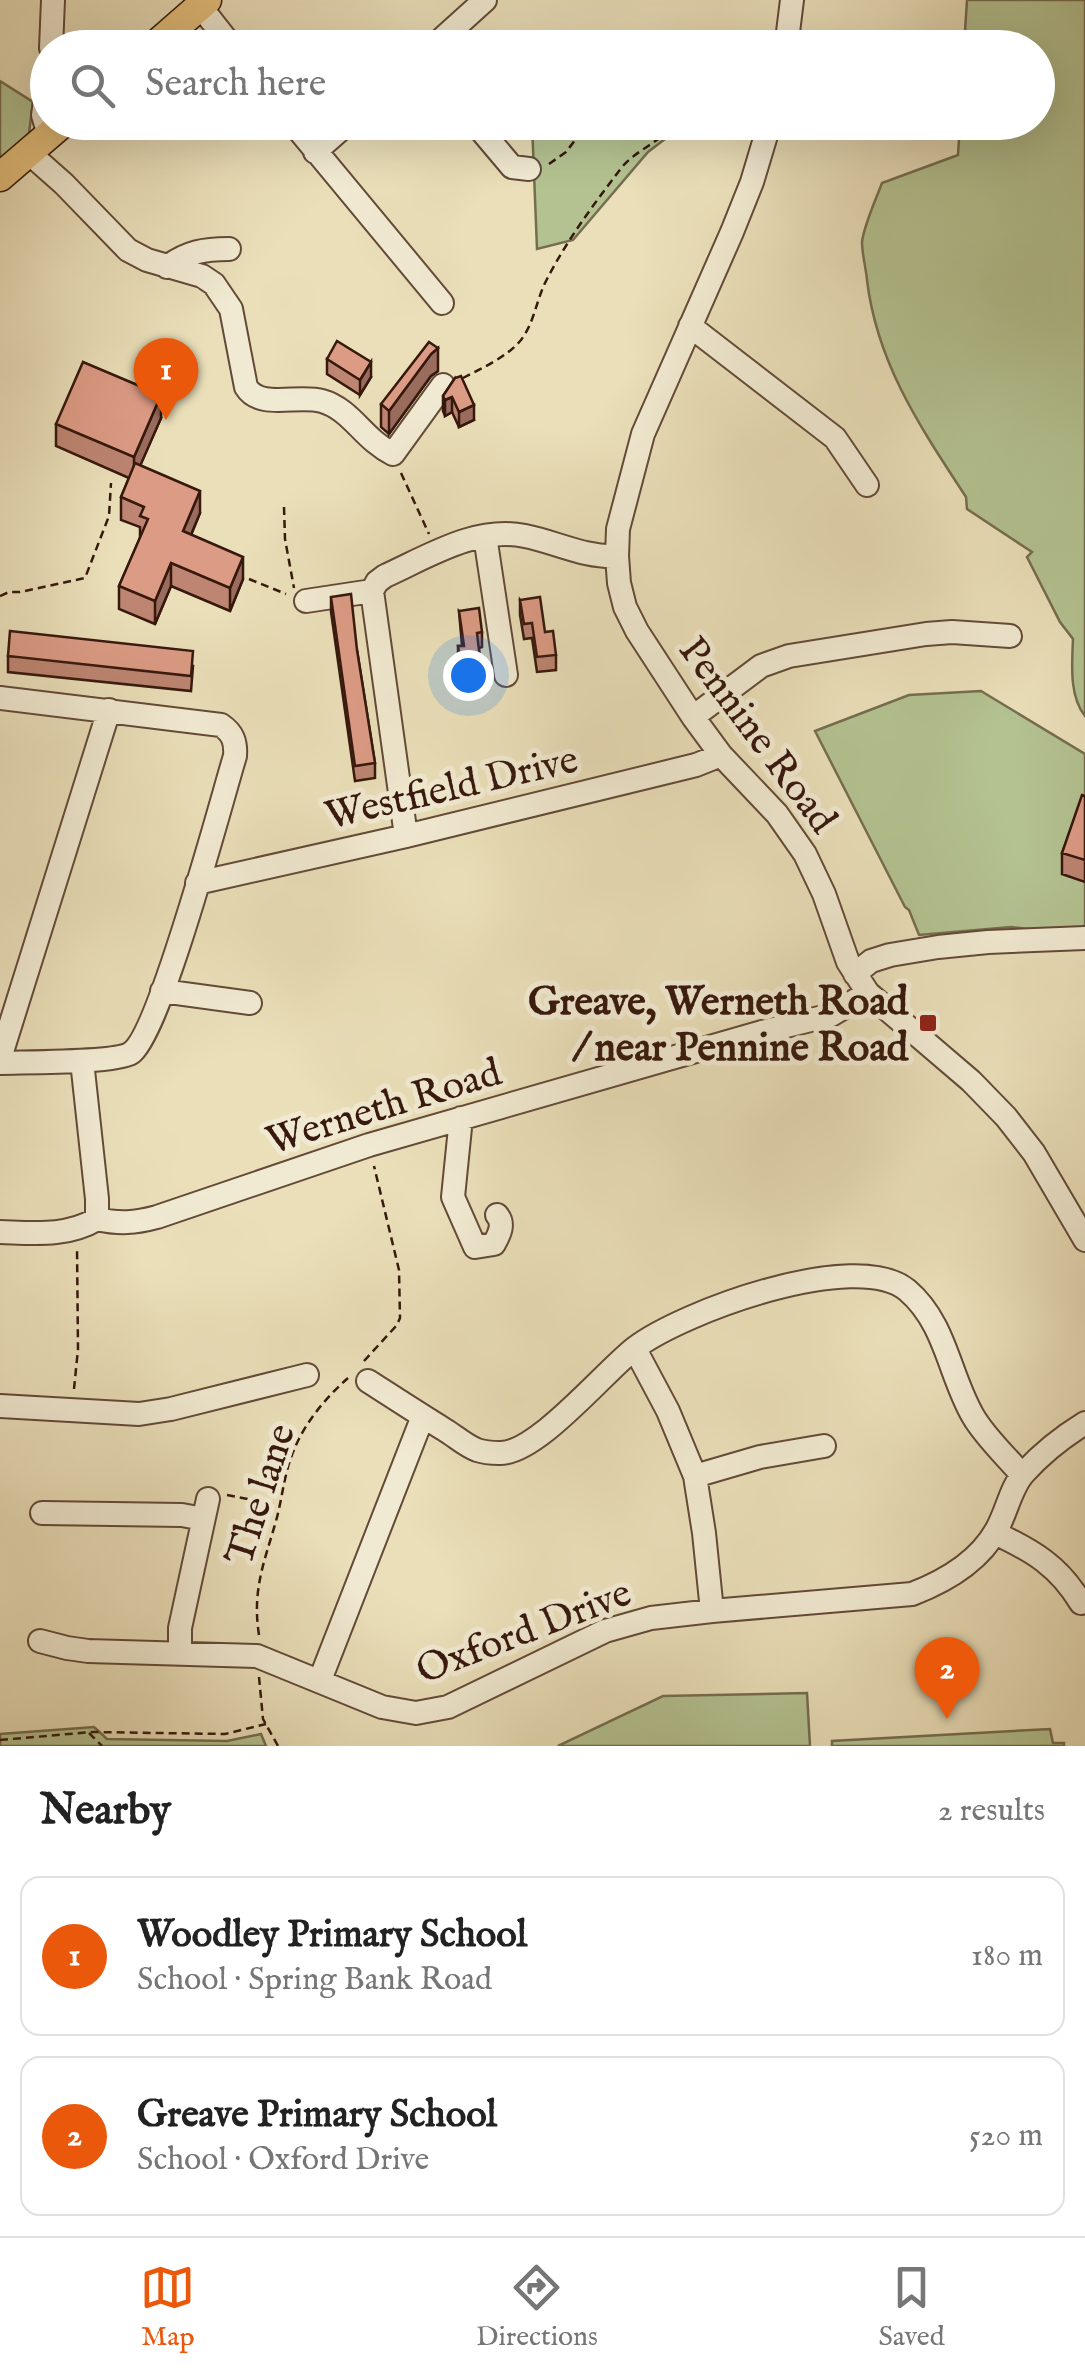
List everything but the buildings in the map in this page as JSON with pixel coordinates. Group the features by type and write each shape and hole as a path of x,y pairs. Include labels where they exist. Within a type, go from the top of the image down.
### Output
{"main road":[{"path":"173,30 204,3"},
{"path":"0,177 43,140"}],"street":[{"path":"52,30 54,0"},
{"path":"452,30 485,0"},
{"path":"788,30 792,0"},
{"path":"204,3 221,30"},
{"path":"48,140 64,184 128,250 147,260 202,276 214,284 231,309 246,386 252,396 317,399 330,404 342,409 376,446 392,454 443,385"},
{"path":"306,140 442,303"},
{"path":"315,152 328,140"},
{"path":"489,140 512,167 528,168"},
{"name":"Pennine Road","path":"765,140 752,182 643,434 623,506 616,556 618,583 625,607 650,652 693,717 721,756 777,814 805,854 816,873 838,938 862,983"},
{"path":"167,267 182,256 204,249 229,250"},
{"path":"690,326 836,438 867,485"},
{"path":"485,536 506,675"},
{"path":"406,836 372,591 376,582 462,541 485,536 525,536 590,554 616,556"},
{"path":"300,598 372,591"},
{"path":"693,717 760,666 789,656 926,634 1010,636"},
{"path":"0,698 109,710 221,726 234,738 235,756 162,991 147,1031 131,1054 82,1061 0,1060 109,710"},
{"name":"Westfield Drive","path":"197,884 721,756"},
{"name":"Werneth Road","path":"96,1218 116,1223 146,1220 369,1145 831,1014 862,983 871,962 890,955 938,946 1085,938"},
{"path":"862,983 1006,1117 1034,1153 1085,1240"},
{"path":"162,991 250,1003"},
{"path":"0,1232 74,1230 96,1218 82,1061"},
{"path":"461,1118 453,1197 475,1247 494,1244 500,1234 497,1215"},
{"path":"361,1372 478,1450 504,1454 531,1443 635,1348 656,1334 770,1289 819,1279 882,1278 906,1289 932,1320 974,1419 1022,1474"},
{"path":"635,1348 695,1476 712,1611"},
{"path":"0,1406 140,1414 171,1410 307,1374"},
{"path":"320,1680 422,1416"},
{"name":"Oxford Drive","path":"40,1641 88,1651 257,1656 382,1707 416,1713 448,1707 606,1631 651,1618 912,1594 939,1584 962,1570 996,1533 1022,1474 1085,1423"},
{"path":"695,1476 760,1457 824,1446"},
{"path":"42,1513 182,1515 206,1509 180,1628 180,1653"},
{"path":"996,1533 1030,1550 1059,1572 1081,1603"}],"path":[{"path":"528,168 551,163 575,140"},
{"path":"443,385 482,369 519,343 531,324 543,286 577,227 626,163 656,140"},
{"path":"392,454 438,552"},
{"path":"0,596 85,578 109,516 111,483"},
{"path":"284,507 285,539 300,598"},
{"path":"249,579 270,588"},
{"name":"The lane","path":"266,1724 257,1656 262,1644 257,1588 289,1464 308,1424 330,1395 361,1372 398,1325 399,1270 369,1145"},
{"path":"69,1410 78,1349 78,1248 74,1230"},
{"path":"206,1509 225,1494 280,1506"},
{"path":"0,1740 88,1732 225,1734 266,1724 278,1746"},
{"path":"88,1732 102,1746"}],"green space":[{"path":"967,0 1085,0 1085,716 1074,689 1073,639 1060,622 1027,557 1032,552 967,509 966,497 903,394 872,311 862,242 882,183 958,155 959,140 1055,140 1055,30 965,30"},
{"path":"0,81 30,100 30,125 28,141 0,161"},
{"path":"533,140 664,140 648,152 573,240 537,249"},
{"path":"981,691 1085,754 1085,928 1011,927 919,935 815,731 909,695"},
{"path":"807,1693 810,1746 558,1746 663,1696"},
{"path":"94,1727 107,1739 227,1741 261,1734 266,1746 0,1746 0,1734"},
{"path":"1050,1729 1053,1743 1064,1746 832,1746 832,1741"}],"place":[{"name":"Woodley Primary School","path":"166,420"},
{"name":"Greave, Werneth Road / near Pennine Road","path":"928,1023"},
{"name":"Greave Primary School","path":"947,1719"}]}
